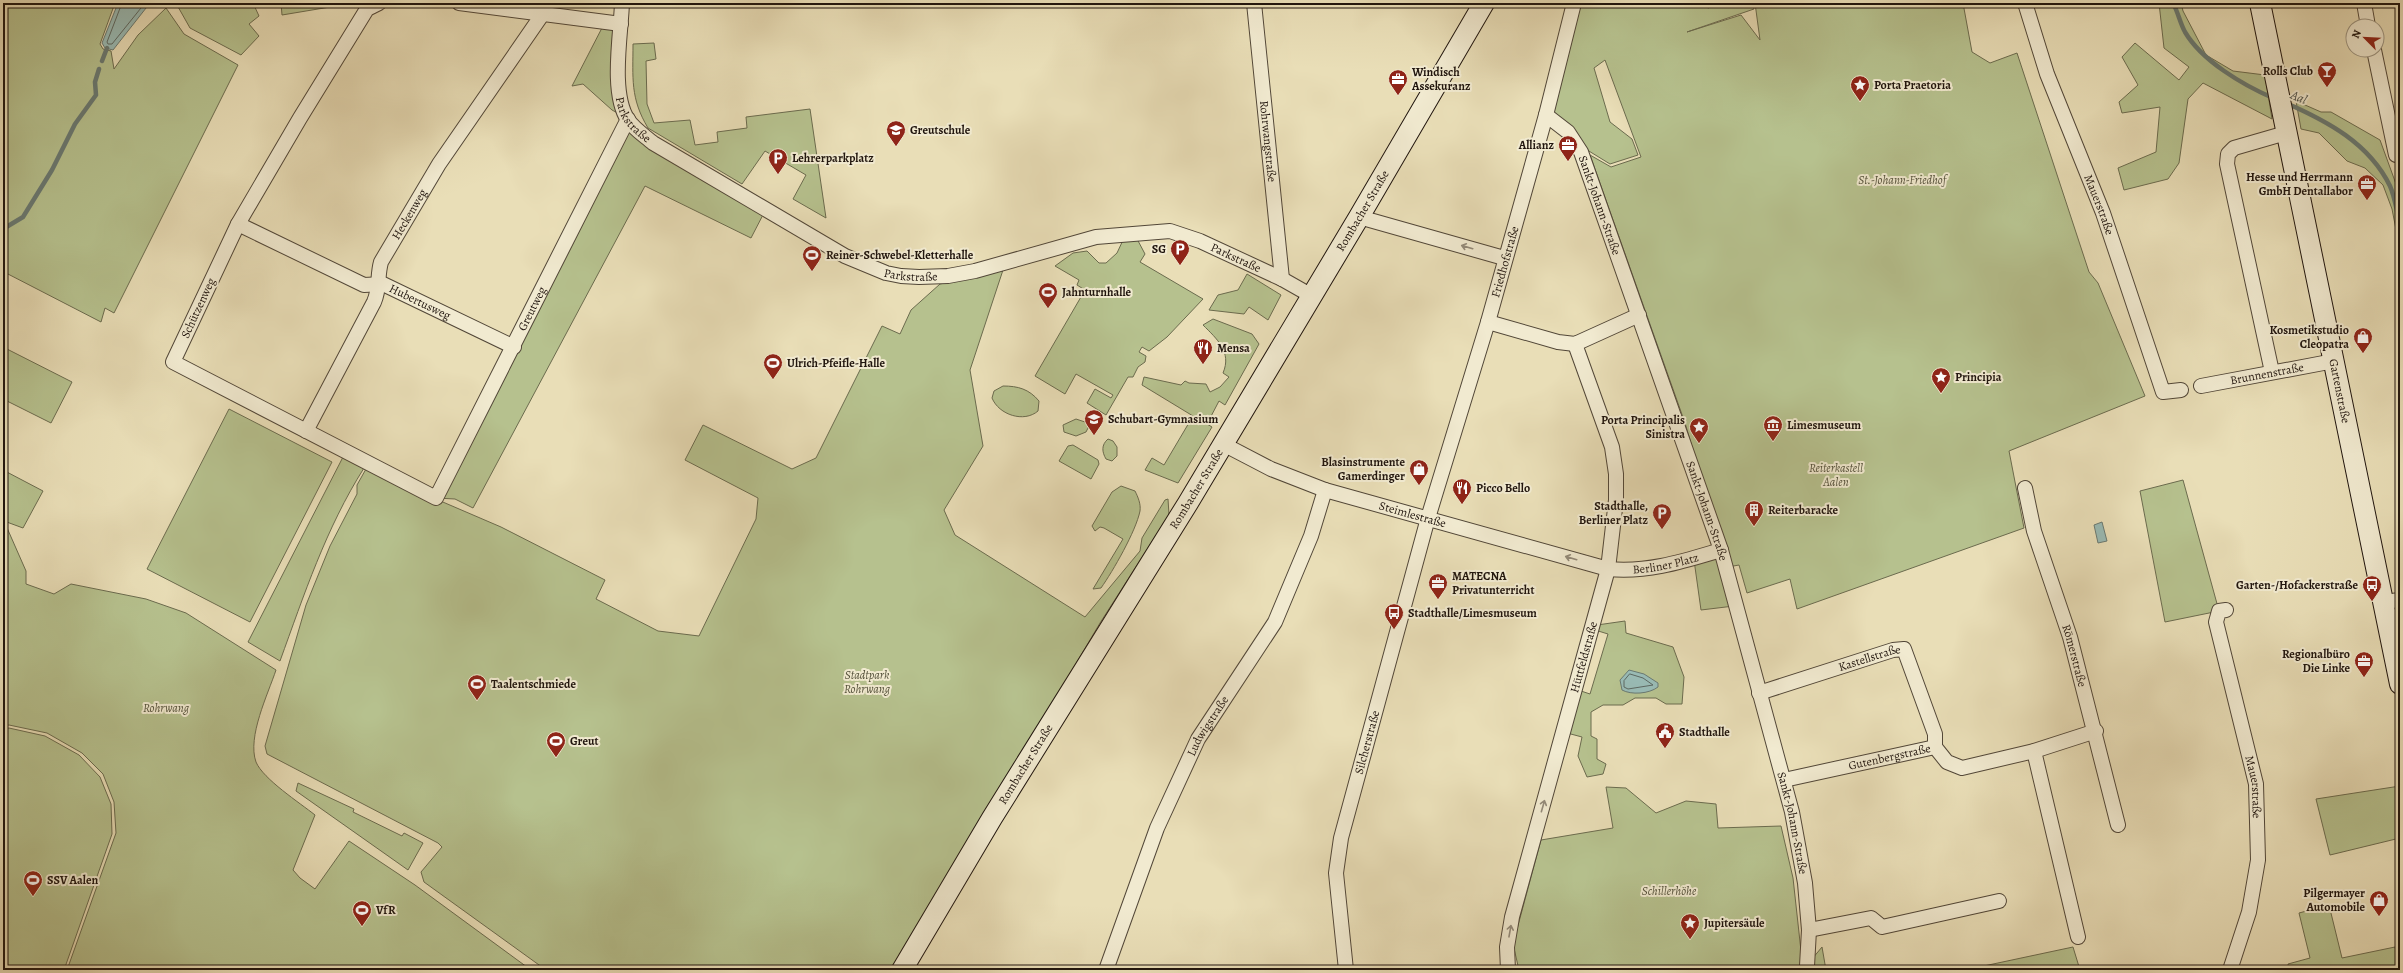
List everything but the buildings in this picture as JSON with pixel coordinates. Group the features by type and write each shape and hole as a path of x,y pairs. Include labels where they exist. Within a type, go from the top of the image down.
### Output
{"main road":[{"name":"Rombacher Straße","path":"902,970 992,818 1223,444 1359,217 1484,3"},
{"name":"Gartenstraße","path":"2260,3 2334,361 2391,601 2400,684"}],"street":[{"name":"Schützenweg","path":"379,3 368,9 300,118 238,224 173,362 436,498"},
{"path":"459,3 544,12 621,24"},
{"name":"Parkstraße","path":"622,3 619,89 628,119 653,143 845,256 886,272 919,278 948,276 975,271 1096,237 1161,231 1170,232 1200,241 1282,279 1312,296"},
{"name":"Rohrwangstraße","path":"1254,3 1282,279"},
{"name":"Friedhofstraße","path":"1428,518 1488,322 1504,258 1546,115 1574,3"},
{"name":"Mauerstraße","path":"2025,3 2047,74 2103,213 2163,392 2181,390"},
{"path":"2364,3 2367,18"},
{"name":"Heckenweg","path":"306,431 374,302 381,262 439,164 544,12"},
{"path":"2376,58 2396,155"},
{"name":"Sankt-Johann-Straße","path":"1546,115 1568,132 1581,152 1721,550 1758,692 1784,780 1805,883 1809,930 1807,966"},
{"name":"Greutweg","path":"436,498 514,347 628,119"},
{"path":"2272,372 2227,164 2228,154 2234,148 2286,133"},
{"path":"1359,217 1504,258"},
{"name":"Hubertusweg","path":"238,224 364,285 378,283 514,347"},
{"path":"1488,322 1558,342 1575,344 1639,315"},
{"name":"Hüttfeldstraße","path":"1508,970 1507,947 1512,917 1608,569 1616,500 1616,474 1612,448 1575,344"},
{"name":"Brunnenstraße","path":"2201,386 2334,361"},
{"name":"Steimlestraße","path":"1223,444 1271,470 1325,490 1608,569"},
{"name":"Römerstraße","path":"2025,488 2034,531 2070,637 2096,731 2118,825"},
{"name":"Ludwigstraße","path":"1106,970 1160,821 1198,739 1275,622 1311,536 1325,490"},
{"name":"Silcherstraße","path":"1346,970 1336,873 1341,838 1428,518"},
{"name":"Berliner Platz","path":"1608,569 1624,571 1654,568 1721,550"},
{"name":"Mauerstraße","path":"2226,610 2219,612 2216,622 2256,784 2258,860 2249,912 2230,970"},
{"name":"Kastellstraße","path":"1758,692 1893,650 1904,649 1935,734 1936,747"},
{"name":"Gutenbergstraße","path":"1784,780 1936,747 1947,762 1962,768 2034,751 2096,731"},
{"path":"2034,751 2078,937"},
{"path":"1809,930 1871,918 1882,927 1999,901"}],"green space":[{"path":"3,3 115,3 100,44 103,49 111,51 114,69 138,35 166,8 184,34 238,65 114,313 105,308 101,322 6,273 3,270"},
{"path":"179,3 253,3 259,16 249,24 259,36 241,55 190,28 177,5"},
{"path":"281,3 337,3 336,6 282,15"},
{"path":"1578,3 1691,3 1709,8 1711,3 1753,3 1754,9 1687,32 1741,15 1760,40 1755,3 1963,3 1972,52 1990,63 2017,53 2089,272 2098,283 2145,396 2009,451 2024,528 1797,609 1790,579 1747,593 1739,565 1728,567 1685,423 1590,155 1611,167 1641,157 1605,60 1594,68 1610,122 1632,139 1638,155 1610,164 1584,148 1549,113"},
{"path":"2159,3 2181,3 2183,11 2206,55 2233,71 2265,75 2272,119 2203,83 2188,99 2179,163 2168,179 2124,190 2118,168 2156,152 2160,107 2122,113 2119,102 2138,85 2122,57 2135,43 2179,80 2189,67 2164,48"},
{"path":"604,24 617,26 623,116 612,110 583,84 572,86"},
{"path":"654,43 656,59 646,61 647,104 654,123 690,120 695,145 718,142 717,132 747,128 746,117 810,109 826,218 793,199 806,175 765,151 742,184 648,128 642,117 635,97 633,78 633,44"},
{"path":"2296,101 2321,112 2331,112 2380,140 2400,195 2400,250 2392,209 2383,185 2365,168 2347,161 2319,133 2301,129"},
{"path":"628,119 766,209 751,238 645,186 473,508 455,499 436,498"},
{"path":"1136,237 1145,254 1140,262 1203,299 1167,337 1149,351 1142,347 1139,352 1146,356 1145,362 1138,367 1133,377 1128,377 1106,415 1087,403 1095,389 1111,398 1113,395 1076,374 1065,394 1035,376 1085,290 1077,285 1079,280 1055,266 1073,253 1087,251 1099,263 1106,263 1117,253 1124,238"},
{"name":"Stadtpark Rohrwang","path":"1003,270 970,370 983,446 944,510 955,535 1085,617 1140,551 1142,538 1165,500 1168,499 1169,515 1100,623 895,970 546,970 424,882 421,872 442,847 438,843 267,754 265,746 306,605 330,546 357,494 357,485 366,469 501,527 605,580 596,599 658,631 699,636 756,519 758,498 685,460 703,425 792,469 816,458 882,326 900,334 911,310 940,284"},
{"path":"1247,274 1281,295 1268,320 1249,307 1244,314 1209,310 1218,295 1238,290"},
{"path":"1213,319 1252,334 1259,344 1225,405 1219,401 1207,424 1212,427 1178,483 1145,470 1152,458 1164,465 1193,416 1142,385 1144,377 1181,385 1185,381 1189,383 1206,384 1210,392 1220,387 1229,377 1223,373 1226,359 1222,346 1203,325"},
{"path":"3,347 72,382 51,423 3,399"},
{"path":"1003,386 1014,387 1027,391 1039,401 1038,411 1032,415 1019,417 1006,413 1000,409 992,398 994,391"},
{"path":"229,409 332,462 250,622 147,569"},
{"path":"1076,419 1088,423 1089,426 1086,432 1076,436 1064,432 1063,425"},
{"path":"1108,439 1113,441 1117,447 1117,456 1112,461 1106,459 1103,451 1103,446"},
{"path":"1073,445 1098,460 1099,464 1091,479 1059,461 1068,446"},
{"path":"343,457 364,468 350,491 327,538 280,661 248,642"},
{"name":"Rohrwang","path":"3,470 43,491 23,528 4,521 26,571 26,584 54,594 71,584 146,599 186,613 276,670 256,728 254,752 256,762 266,776 315,815 293,870 300,878 315,889 349,841 415,885 531,970 67,970 116,833 114,802 103,774 82,753 47,733 9,725 3,726"},
{"path":"2183,480 2219,611 2165,622 2140,491"},
{"path":"1121,486 1135,491 1140,503 1138,519 1124,551 1112,572 1101,588 1093,589 1123,539 1104,528 1100,527 1095,531 1092,526 1112,492"},
{"path":"1719,552 1734,606 1701,610 1694,560"},
{"path":"1625,621 1626,633 1673,647 1684,677 1682,704 1666,704 1656,698 1635,698 1623,705 1603,705 1591,712 1591,736 1597,739 1597,759 1606,764 1603,774 1587,777 1578,756 1582,737 1567,733 1578,690 1590,694 1608,634 1595,630 1597,625"},
{"path":"9,728 45,736 79,755 100,777 111,804 112,834 64,970 3,970 3,729"},
{"path":"298,783 354,809 353,812 402,836 404,833 423,843 408,870 296,791"},
{"path":"2400,786 2400,838 2330,855 2316,799"},
{"name":"Schillerhöhe","path":"1606,787 1626,788 1656,813 1686,801 1716,804 1718,828 1781,826 1793,878 1801,951 1807,965 1822,947 1826,970 1519,970 1513,944 1541,840 1613,828"},
{"path":"2329,905 2342,958 2395,947 2400,970 2289,970 2288,964 2310,958 2299,913"},
{"path":"2073,947 2080,970 1965,970"}],"water":[{"path":"118,3 150,3 113,50 105,48 102,43"},
{"path":"2102,522 2107,541 2098,543 2094,525"},
{"path":"1629,670 1644,674 1658,683 1658,687 1650,691 1640,693 1630,693 1622,690 1620,680"}],"waterway":[{"name":"Aal","path":"2173,3 2185,32 2192,43 2202,53 2236,79 2273,98"},
{"path":"102,61 107,48"},
{"path":"3,229 23,217 52,170 75,124 96,95 95,82 99,69"},
{"name":"Aal","path":"2286,103 2317,118 2346,135 2371,157 2392,190 2400,225"}],"place":[{"name":"Rolls Club","path":"2327,88"},
{"name":"Windisch Assekuranz","path":"1398,96"},
{"name":"Porta Praetoria","path":"1860,102"},
{"name":"Greutschule","path":"896,147"},
{"name":"Allianz","path":"1568,162"},
{"name":"Lehrerparkplatz","path":"778,175"},
{"name":"Hesse und Herrmann GmbH Dentallabor","path":"2367,201"},
{"name":"SG","path":"1180,266"},
{"name":"Reiner-Schwebel-Kletterhalle","path":"812,272"},
{"name":"Jahnturnhalle","path":"1048,309"},
{"name":"Kosmetikstudio Cleopatra","path":"2363,354"},
{"name":"Mensa","path":"1203,365"},
{"name":"Ulrich-Pfeifle-Halle","path":"773,380"},
{"name":"Principia","path":"1941,394"},
{"name":"Schubart-Gymnasium","path":"1094,436"},
{"name":"Limesmuseum","path":"1773,442"},
{"name":"Porta Principalis Sinistra","path":"1699,444"},
{"name":"Blasinstrumente Gamerdinger","path":"1419,486"},
{"name":"Picco Bello","path":"1462,505"},
{"name":"Reiterbaracke","path":"1754,527"},
{"name":"Stadthalle, Berliner Platz","path":"1662,530"},
{"name":"MATECNA Privatunterricht","path":"1438,600"},
{"name":"Garten-/Hofackerstraße","path":"2372,602"},
{"name":"Stadthalle/Limesmuseum","path":"1394,630"},
{"name":"Regionalbüro Die Linke","path":"2364,678"},
{"name":"Taalentschmiede","path":"477,701"},
{"name":"Stadthalle","path":"1665,749"},
{"name":"Greut","path":"556,758"},
{"name":"SSV Aalen","path":"33,897"},
{"name":"Pilgermayer Automobile","path":"2379,917"},
{"name":"VfR","path":"362,927"},
{"name":"Jupitersäule","path":"1690,940"}],"park label":[{"name":"St.-Johann-Friedhof","path":"1902,180"},
{"name":"Reiterkastell Aalen","path":"1836,475"}]}
